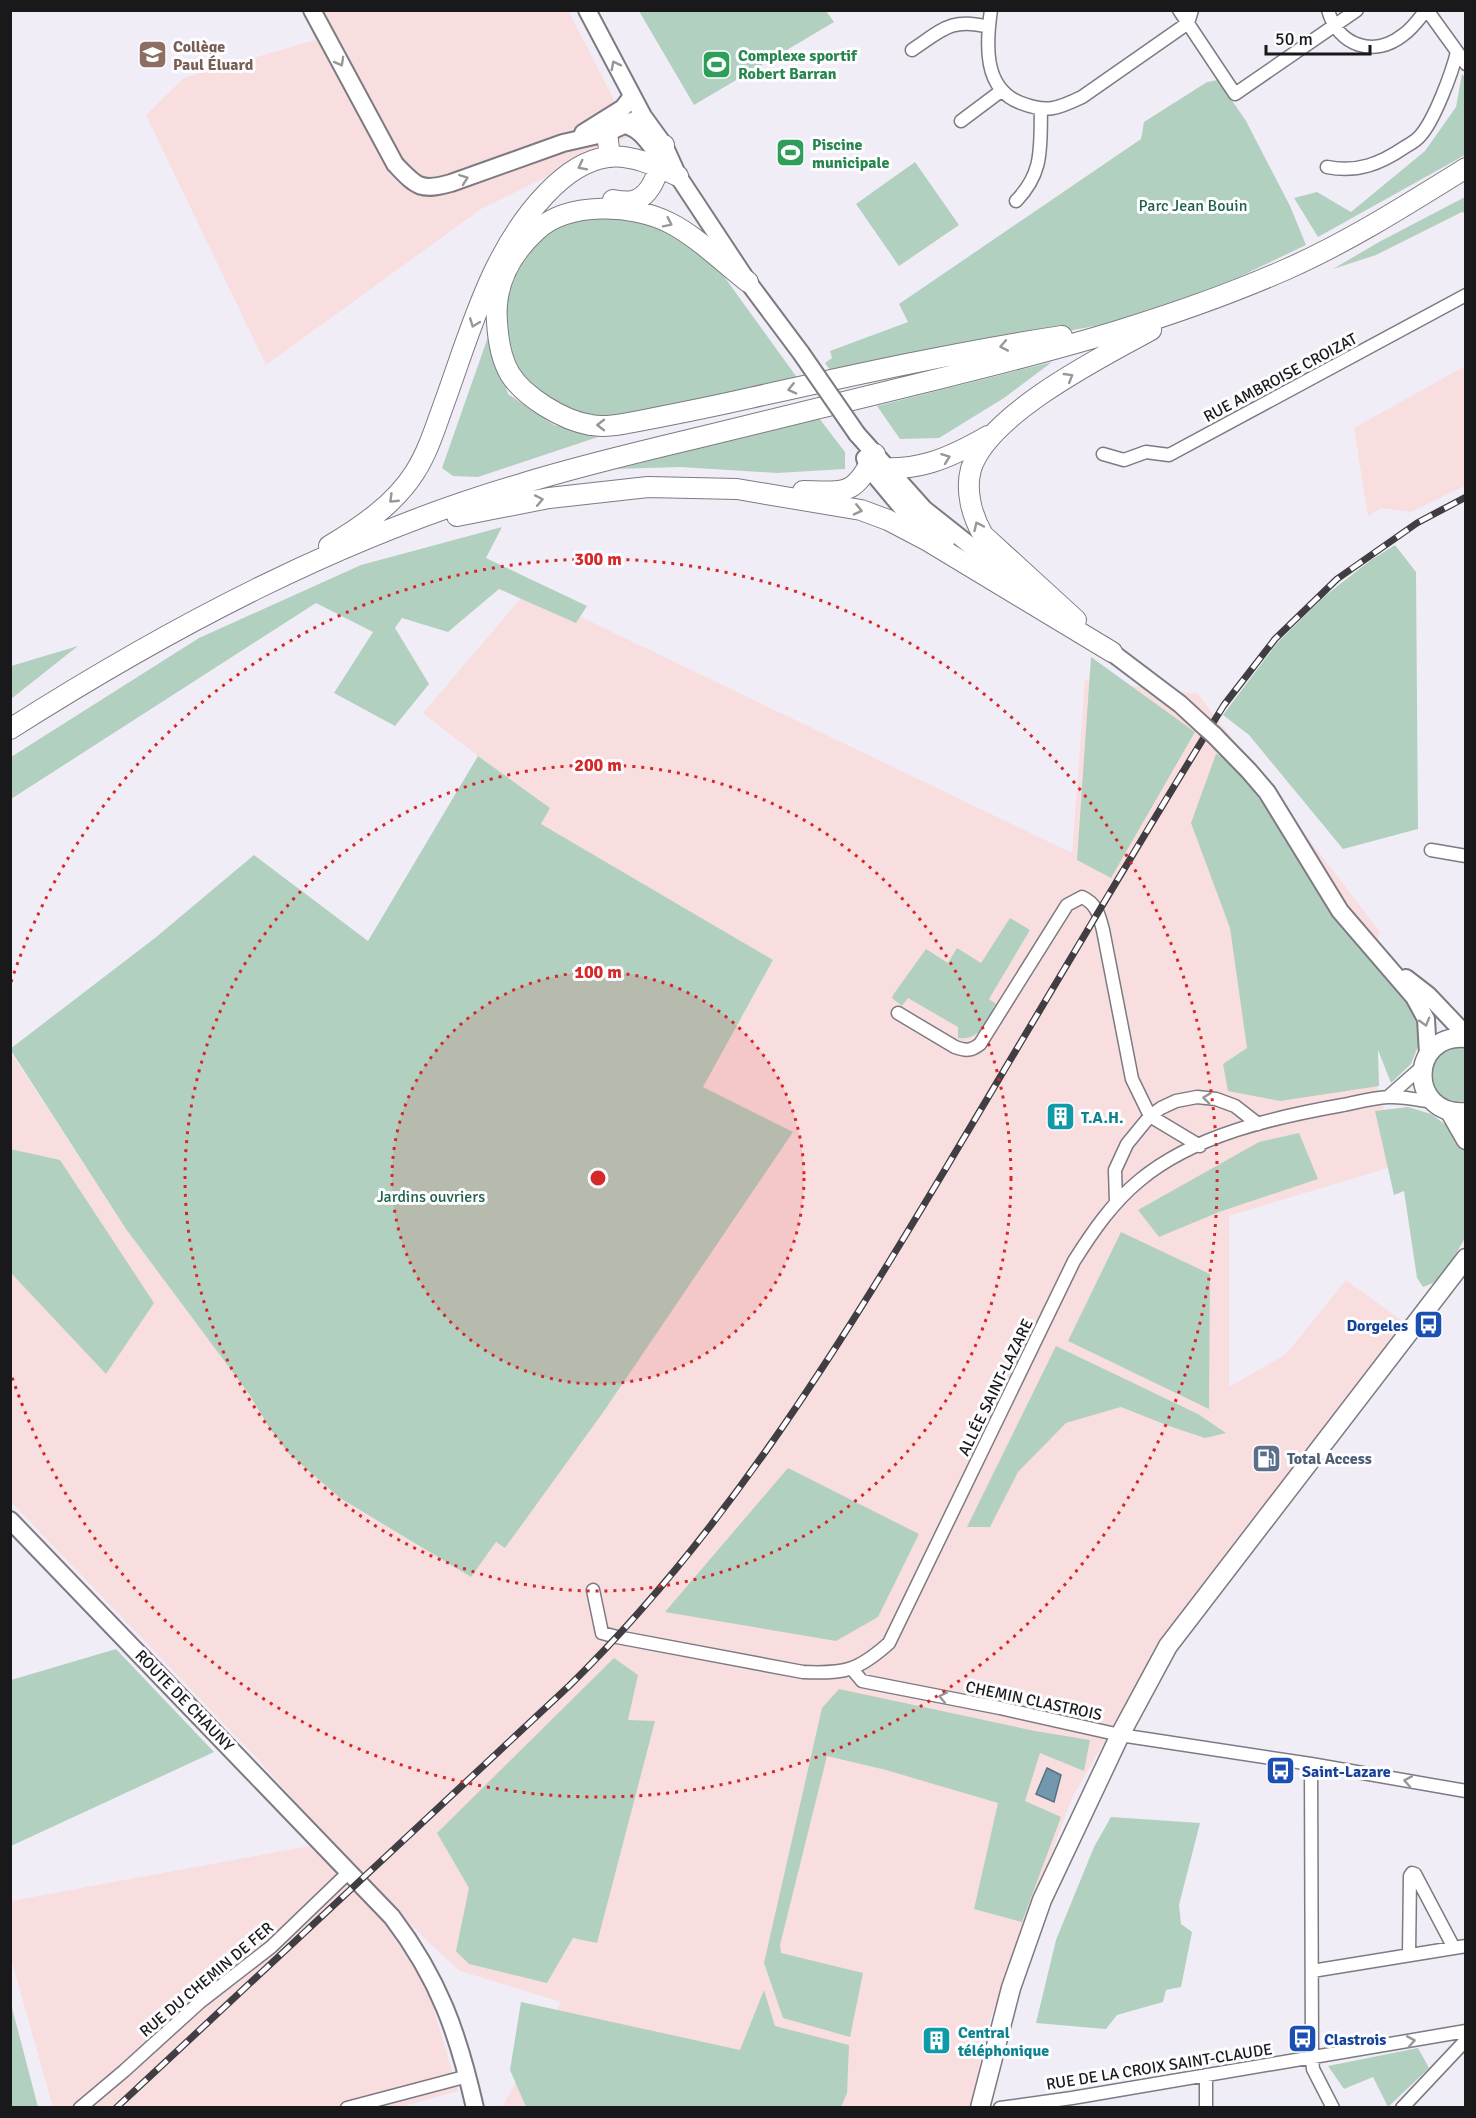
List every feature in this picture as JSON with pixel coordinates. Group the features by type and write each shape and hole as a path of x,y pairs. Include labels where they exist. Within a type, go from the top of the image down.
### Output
{"main road":[{"path":"610,156 616,129"},
{"path":"274,581 363,524 396,497 406,485 420,463 432,437 499,260 538,202 565,176 588,163 610,156 636,160 662,157"},
{"path":"662,157 678,176"},
{"path":"662,157 657,175 642,197 632,201 601,199 578,201 565,214 541,226 518,250 508,266 497,297 496,311 497,330 504,360 511,375 531,394 564,418 607,426 686,412 874,371 1046,338 1145,324"},
{"path":"10,729 92,677 149,645 274,581 448,508 500,490 585,466 1024,358 1145,324 1289,268 1337,245 1466,168"},
{"path":"565,214 610,208 660,219 692,237 748,282"},
{"path":"1112,652 982,535 976,523 969,495 971,469 982,448 1033,400 1055,385 1195,306"},
{"path":"392,530 549,498 648,487 849,490 855,486 872,460 889,470 918,466 945,459 999,431"},
{"path":"737,489 861,510 888,520 1112,652"},
{"path":"1466,1037 1446,1040 1436,1046 1426,1060 1422,1079 1425,1091 1433,1102 1458,1112 1466,1140"},
{"path":"980,2108 1011,1988 1042,1900 1120,1735 1168,1646 1466,1258"}],"street":[{"path":"312,10 395,164 413,183 432,189 563,143 616,129 643,116"},
{"path":"587,10 662,157"},
{"path":"991,10 987,46 991,69 1000,91 1009,99 1041,110 1063,106 1082,97 1188,23 1192,10"},
{"path":"1179,10 1235,94 1357,10"},
{"path":"1328,10 1333,27 1344,39 1368,46 1387,44 1403,36 1426,10 1466,64"},
{"path":"912,50 948,26 963,22 989,27"},
{"path":"1327,167 1344,170 1371,166 1394,155 1419,138 1427,127 1449,78 1457,52"},
{"path":"961,121 1000,91"},
{"path":"563,143 622,108 632,96"},
{"path":"1016,201 1028,189 1035,177 1039,161 1041,110"},
{"path":"616,129 635,128 662,157"},
{"path":"678,176 748,282 857,434 908,515 989,572 1023,589"},
{"name":"RUE AMBROISE CROIZAT","path":"1104,454 1124,460 1146,452 1169,455 1466,295"},
{"path":"889,470 924,509 1023,589 1180,704 1250,771 1267,792 1340,911 1414,997 1426,1019 1426,1060 1389,1096"},
{"path":"1431,850 1466,856"},
{"path":"898,1012 955,1047 973,1050 981,1044 1059,915 1067,905 1082,897 1094,904 1098,913 1132,1079 1150,1116 1200,1146"},
{"path":"1384,961 1428,995 1466,1037"},
{"path":"1389,1096 1433,1102"},
{"name":"ALLÉE SAINT-LAZARE","path":"852,1669 873,1657 890,1643 1074,1261 1095,1227 1116,1202 1141,1179 1177,1156 1200,1146 1258,1124 1298,1113 1389,1096"},
{"path":"1116,1202 1115,1170 1127,1144 1150,1116 1176,1101 1197,1097 1216,1099 1235,1106 1258,1124"},
{"name":"ROUTE DE CHAUNY","path":"10,1520 392,1917 422,1959 433,1979 456,2033 475,2108"},
{"path":"593,1590 602,1633 803,1672 832,1673 852,1669"},
{"name":"CHEMIN CLASTROIS","path":"852,1669 862,1681 1000,1708 1120,1735 1311,1764 1466,1791"},
{"path":"1311,1764 1312,2058 1313,2069 1333,2108"},
{"path":"1312,1971 1460,1947 1412,1873 1410,1876 1409,1955"},
{"name":"RUE DU CHEMIN DE FER","path":"80,2108 200,2002 271,1947 355,1876"},
{"name":"RUE DE LA CROIX SAINT-CLAUDE","path":"1000,2108 1057,2104 1206,2075 1466,2031"},
{"path":"1402,2108 1466,2040"},
{"path":"1206,2075 1206,2108"},
{"path":"347,2108 468,2076"}],"shaded area":[{"path":"568,10 632,135 481,209 266,365 146,115 184,78 315,40 303,11"},
{"path":"1465,366 1465,486 1411,512 1381,508 1368,516 1354,428"},
{"path":"527,591 1072,853 1085,680 1198,694 1380,932 1353,1024 1384,1106 1388,1168 1229,1216 1229,1387 1286,1354 1346,1280 1405,1323 1166,1637 1072,1798 987,2028 971,2107 502,2107 561,2002 460,1971 428,1942 337,1848 251,1752 11,1502 10,1051 126,1229 249,1394 288,1453 340,1498 471,1577 496,1542 505,1548 702,1087 773,961 541,824 550,808 423,713"},
{"path":"309,1846 377,1912 417,1972 432,2003 458,2091 397,2108 53,2107 11,1959 11,1901"}],"green space":[{"name":"Complexe sportif Robert Barran","path":"639,11 826,11 834,22 694,105"},
{"path":"1462,74 1465,77 1465,155 1318,237 1294,198 1317,192 1351,212 1425,151 1456,107"},
{"name":"Parc Jean Bouin","path":"1218,80 1246,121 1290,206 1306,245 1239,277 1166,305 1100,325 834,375 825,363 832,358 830,351 908,322 899,304 1141,139 1144,122 1207,82"},
{"path":"915,162 959,225 899,266 856,204"},
{"path":"1465,197 1465,213 1462,212 1376,255 1333,269 1379,242"},
{"path":"592,215 658,223 700,251 723,275 801,383 590,421 542,401 507,354 503,323 512,272 539,239 567,222"},
{"path":"489,334 508,394 554,425 601,436 478,477 453,476 442,468"},
{"path":"1052,362 1004,398 939,438 900,439 877,406"},
{"path":"819,418 845,452 845,469 777,473 680,467 616,469"},
{"path":"502,527 486,558 587,606 576,623 499,589 448,632 402,618 395,628 429,684 395,726 334,693 373,632 316,603 11,799 11,757 199,638 361,565"},
{"path":"1395,545 1416,572 1418,829 1343,849 1249,735 1223,715 1277,643 1326,595 1371,560"},
{"path":"78,646 11,699 11,666"},
{"path":"1091,657 1195,732 1111,878 1077,860"},
{"path":"1216,754 1231,760 1291,842 1350,937 1400,992 1420,1019 1422,1036 1411,1064 1391,1083 1378,1050 1379,1086 1280,1101 1228,1091 1223,1064 1247,1048 1230,928 1191,823"},
{"name":"Jardins ouvriers","path":"478,756 550,808 541,824 773,960 703,1087 793,1132 604,1411 505,1548 496,1542 471,1577 340,1498 288,1453 249,1394 126,1229 10,1049 155,938 254,855 368,941"},
{"path":"1010,918 1030,930 989,999 996,1004 993,1008 995,1009 985,1026 976,1034 971,1037 958,1038 958,1027 908,998 902,1006 892,998 926,949 948,963 957,948 981,963"},
{"path":"1456,1047 1465,1048 1465,1101 1442,1096 1432,1079 1436,1060 1444,1052"},
{"path":"1408,1107 1431,1114 1461,1136 1465,1152 1465,1238 1446,1271 1433,1283 1423,1287 1417,1278 1404,1191 1394,1195 1375,1111"},
{"path":"1299,1133 1318,1179 1219,1212 1159,1237 1138,1210 1259,1142"},
{"path":"10,1149 60,1160 154,1303 106,1374 11,1273"},
{"path":"1121,1232 1210,1274 1209,1409 1068,1341"},
{"path":"1056,1346 1198,1414 1226,1433 1205,1438 1121,1407 1066,1423 1018,1472 990,1527 967,1527"},
{"path":"788,1468 919,1534 878,1617 836,1641 665,1612"},
{"path":"116,1649 214,1752 11,1846 11,1680"},
{"path":"614,1658 638,1675 628,1720 655,1721 597,1943 573,1938 547,1983 469,1964 456,1951 469,1888 437,1833"},
{"path":"839,1689 1035,1731 1090,1740 1084,1771 1040,1753 1025,1801 1061,1817 1022,1922 974,1909 998,1803 886,1770 827,1756 780,1945 781,1953 863,1973 850,2037 783,2018 764,1963 822,1708"},
{"path":"1111,1817 1200,1823 1179,1905 1181,1924 1192,1932 1181,1987 1166,1990 1163,2002 1117,2015 1106,2029 1036,2023 1056,1940 1094,1847"},
{"path":"764,1990 775,2026 849,2045 847,2093 841,2107 526,2107 510,2070 521,2002 740,2050"},
{"path":"11,2004 38,2107 11,2107"},
{"path":"1418,2048 1429,2068 1388,2107 1373,2077 1344,2089 1328,2066"}],"water":[{"path":"1047,1768 1061,1775 1054,1802 1036,1794"}],"railway":[{"path":"116,2108 569,1686 625,1628 678,1567 774,1439 862,1306 1224,705 1275,639 1337,579 1417,523 1466,497"}],"place":[{"name":"Collège Paul Éluard","path":"152,55"},
{"name":"Complexe sportif Robert Barran","path":"717,64"},
{"name":"Piscine municipale","path":"791,153"},
{"name":"T.A.H.","path":"1060,1117"},
{"name":"Dorgeles","path":"1429,1325"},
{"name":"Total Access","path":"1266,1458"},
{"name":"Saint-Lazare","path":"1281,1771"},
{"name":"Clastrois","path":"1303,2039"},
{"name":"Central téléphonique","path":"937,2041"}]}
